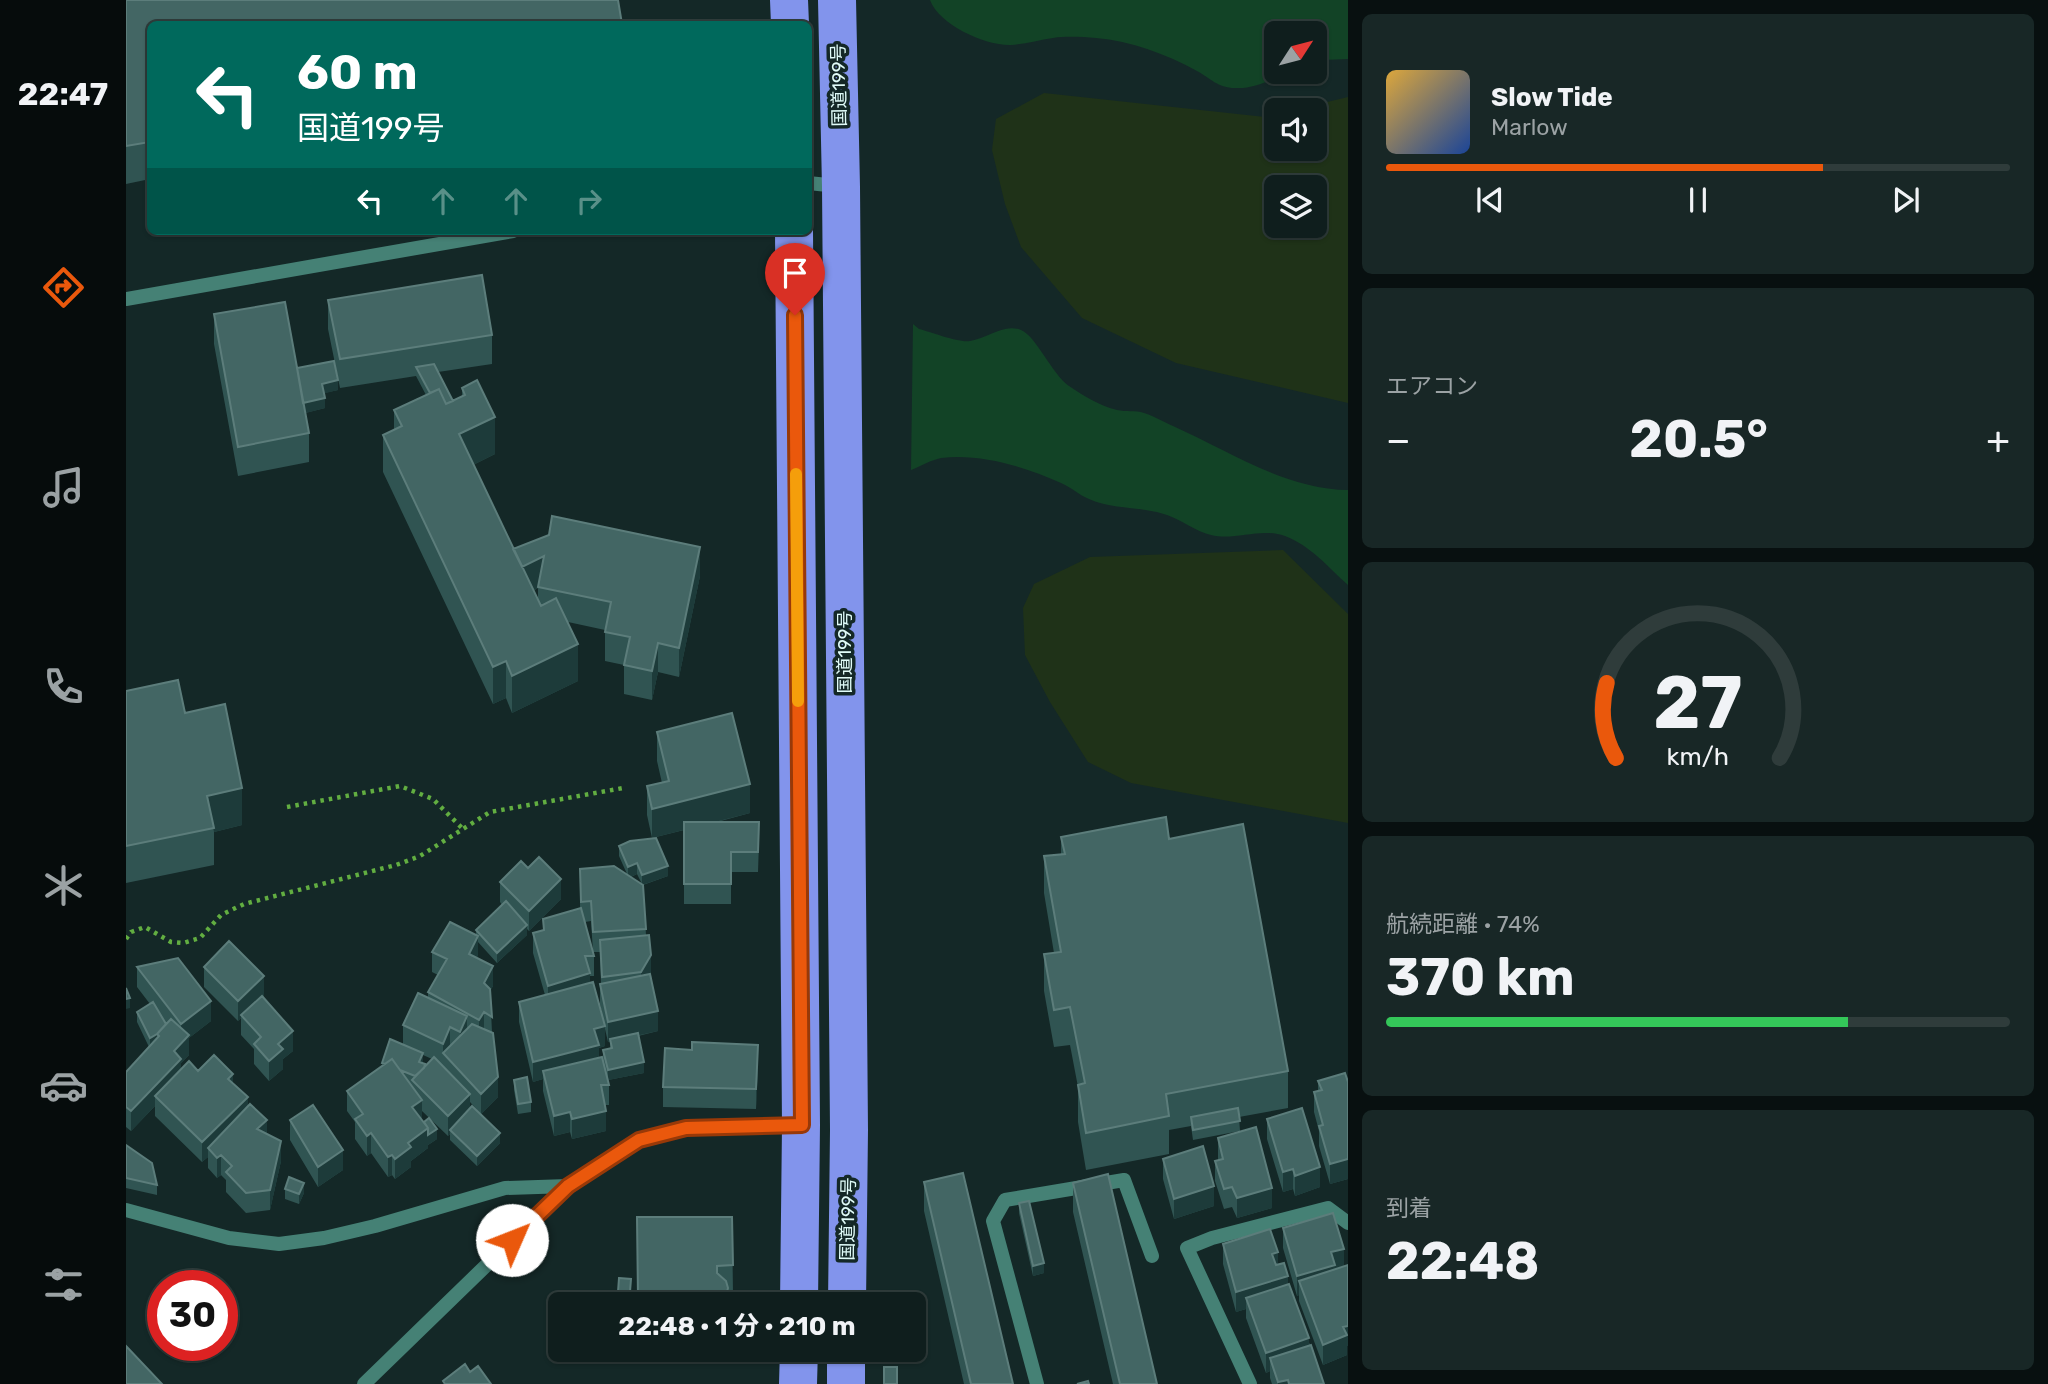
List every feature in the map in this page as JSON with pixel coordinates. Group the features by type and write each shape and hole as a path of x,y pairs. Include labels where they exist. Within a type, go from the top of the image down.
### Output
{"highway":[{"path":"789,0 790,21"},
{"name":"国道199号","path":"837,0 825,185 849,1116 847,1292"},
{"path":"794,235 802,1125 799,1292"},
{"path":"798,1384 799,1362"},
{"path":"846,1362 846,1384"}],"street":[{"path":"126,299 490,235"},
{"path":"364,1384 568,1186 639,1140 686,1128 802,1125"},
{"path":"1037,1384 993,1221 1005,1200 1124,1180 1152,1256"},
{"path":"126,1210 229,1238 279,1244 324,1238 375,1226 505,1188 568,1186"},
{"path":"1250,1384 1187,1248 1212,1238 1328,1208 1348,1223"}],"path":[{"path":"287,807 400,786 433,799 462,828"},
{"path":"126,939 131,932 145,927 171,942 183,943 200,938 221,915 244,904 396,865 420,856 491,812 623,788"}],"shaded area":[{"path":"930,0 1348,0 1348,59 1327,60 1327,21 1264,21 1264,82 1243,88 1229,88 1173,59 1122,42 1069,37 1011,45 989,42 964,32 935,9"},
{"path":"1044,93 1264,117 1264,161 1327,161 1327,102 1348,97 1348,403 1176,363 1082,318 1021,247 1005,204 992,150 996,119"},
{"path":"913,324 919,329 965,341 1008,328 1021,330 1069,386 1098,403 1117,410 1141,412 1151,416 1280,476 1325,488 1348,490 1348,585 1311,551 1285,536 1266,533 1211,535 1167,515 1098,502 1047,477 987,459 941,458 911,470"},
{"path":"1283,550 1348,614 1348,823 1131,783 1088,762 1050,702 1025,655 1023,608 1034,584 1090,557"}],"building":[{"path":"126,0 618,0 622,21 147,21 147,142 126,146"},
{"path":"482,275 492,335 340,359 328,300"},
{"path":"285,302 309,433 238,447 214,314"},
{"path":"334,361 338,380 322,384 325,398 303,403 297,368"},
{"path":"434,364 453,401 446,404 439,389 430,393 416,367"},
{"path":"477,380 495,417 459,434 541,606 556,598 578,644 512,676 506,661 493,667 383,435 402,426 394,410 439,389 446,404 465,395 462,388"},
{"path":"552,516 700,547 679,648 658,643 652,671 624,665 630,637 605,632 611,602 538,587 544,556 522,567 513,549 549,535"},
{"path":"178,680 185,713 225,704 242,788 207,796 214,828 126,846 126,691"},
{"path":"732,713 750,784 652,809 647,786 669,781 657,732"},
{"path":"1166,817 1169,839 1243,824 1288,1071 1166,1094 1169,1116 1086,1133 1078,1085 1085,1083 1070,1007 1054,1010 1044,954 1061,952 1044,856 1065,854 1061,837"},
{"path":"684,822 759,822 758,852 731,852 731,884 684,884"},
{"path":"656,838 668,866 642,875 637,863 628,867 619,846 630,841"},
{"path":"539,857 561,879 529,911 500,882 521,861 528,868"},
{"path":"614,866 643,885 646,929 593,932 591,901 581,902 580,869"},
{"path":"506,901 527,925 497,953 476,930"},
{"path":"581,908 594,956 585,956 590,973 548,986 533,933 544,930 543,919"},
{"path":"450,922 478,936 469,954 493,966 484,983 490,989 492,1017 484,1012 479,1020 428,992 447,959 432,952"},
{"path":"649,935 651,955 641,972 602,977 600,940"},
{"path":"229,941 264,976 238,1001 204,967"},
{"path":"178,958 211,1001 181,1024 137,967"},
{"path":"650,974 658,1011 608,1022 600,984"},
{"path":"593,982 605,1026 594,1029 599,1045 533,1062 519,1002"},
{"path":"418,993 467,1016 460,1032 450,1027 443,1044 403,1025"},
{"path":"262,996 293,1031 278,1044 283,1049 269,1061 254,1044 261,1037 241,1015"},
{"path":"153,1002 166,1024 150,1038 137,1012"},
{"path":"171,1019 189,1035 174,1051 181,1059 131,1111 126,1107 126,1072"},
{"path":"472,1024 493,1033 498,1077 481,1094 443,1053"},
{"path":"638,1033 644,1062 608,1070 603,1050 612,1048 610,1039"},
{"path":"390,1039 423,1053 419,1062 425,1064 424,1068 415,1076 400,1070 392,1059 382,1063"},
{"path":"692,1042 758,1045 756,1089 663,1087 665,1048 692,1050"},
{"path":"214,1055 233,1074 228,1079 248,1097 202,1142 155,1096 189,1061 198,1071"},
{"path":"434,1057 470,1094 448,1116 412,1080"},
{"path":"602,1057 609,1085 601,1085 606,1111 572,1119 570,1112 554,1116 543,1071"},
{"path":"392,1059 422,1100 412,1107 428,1128 408,1143 411,1147 395,1159 392,1155 388,1157 371,1133 367,1136 355,1119 363,1114 347,1091"},
{"path":"1345,1073 1348,1082 1348,1159 1330,1164 1319,1126 1323,1125 1314,1092 1322,1090 1318,1081"},
{"path":"527,1077 531,1102 518,1104 514,1080"},
{"path":"250,1104 267,1120 257,1129 281,1141 270,1190 246,1193 226,1172 232,1166 221,1155 217,1158 208,1148"},
{"path":"313,1105 343,1150 318,1167 290,1120"},
{"path":"472,1106 500,1133 477,1156 450,1130"},
{"path":"1238,1108 1240,1121 1193,1130 1191,1117"},
{"path":"1302,1108 1320,1167 1295,1176 1293,1169 1283,1172 1267,1119"},
{"path":"429,1118 437,1129 428,1135 424,1122"},
{"path":"1256,1127 1272,1188 1237,1198 1232,1187 1224,1189 1215,1161 1223,1159 1218,1138"},
{"path":"126,1145 152,1163 157,1185 126,1178"},
{"path":"1203,1146 1214,1186 1174,1199 1163,1159"},
{"path":"963,1173 1013,1384 971,1384 924,1182"},
{"path":"1108,1174 1157,1384 1120,1384 1073,1183"},
{"path":"289,1177 304,1183 299,1194 285,1189"},
{"path":"1029,1201 1044,1263 1033,1266 1019,1203"},
{"path":"1333,1213 1344,1249 1331,1252 1335,1265 1297,1276 1283,1228"},
{"path":"637,1217 732,1217 733,1265 717,1266 717,1273 726,1281 727,1292 638,1292"},
{"path":"1270,1229 1278,1252 1272,1254 1276,1265 1284,1263 1288,1276 1236,1292 1223,1244"},
{"path":"1348,1265 1348,1326 1343,1327 1347,1335 1323,1345 1299,1281"},
{"path":"619,1278 631,1279 630,1292 618,1292"},
{"path":"1289,1284 1309,1338 1266,1353 1246,1298"},
{"path":"1311,1345 1324,1384 1289,1384 1288,1380 1278,1382 1270,1358"},
{"path":"126,1346 162,1384 126,1384"},
{"path":"465,1364 470,1372 478,1366 491,1384 445,1384 443,1381"},
{"path":"884,1367 897,1367 897,1384 884,1384"}],"slow traffic":[{"path":"796,474 798,701"}],"route":[{"path":"512,1240 568,1186 639,1140 686,1128 802,1125 795,315"}]}
